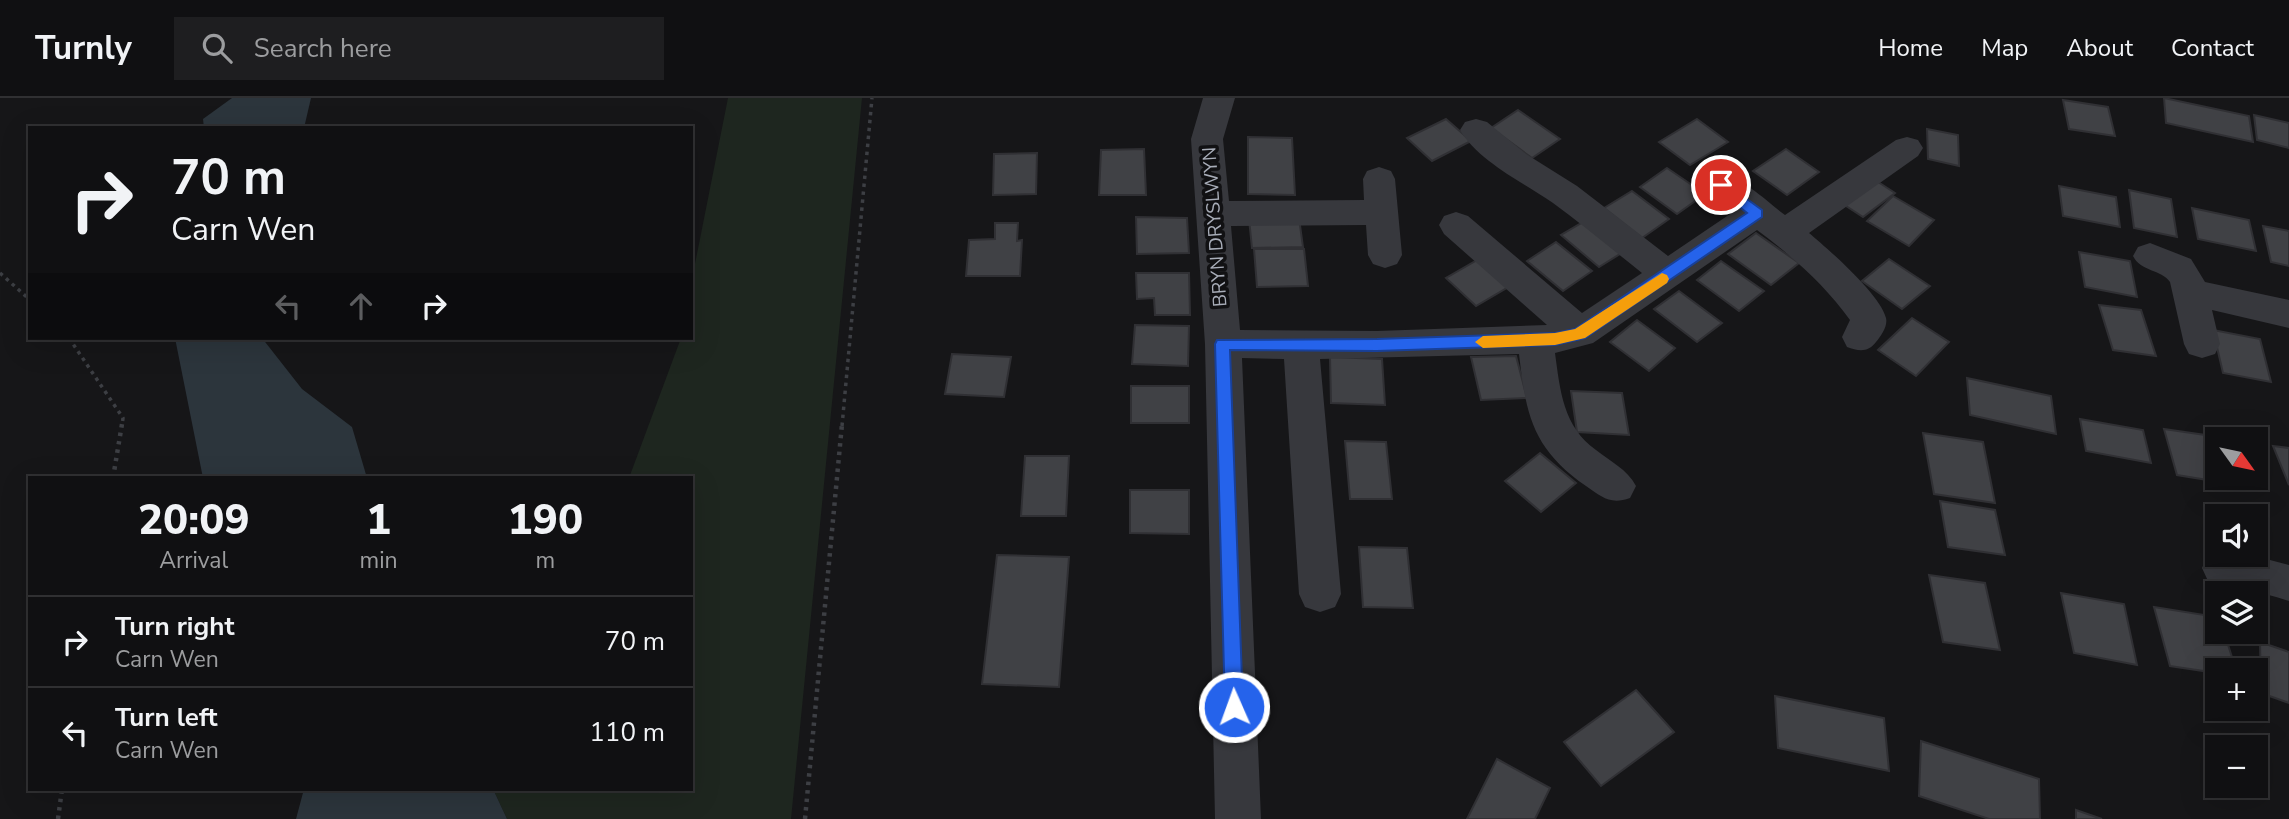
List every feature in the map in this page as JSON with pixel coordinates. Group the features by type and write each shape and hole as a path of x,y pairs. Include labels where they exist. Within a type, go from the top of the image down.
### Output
{"street":[{"name":"BRYN DRYSLWYN","path":"1219,98 1207,139 1223,344 1238,819"},
{"path":"1476,130 1494,147 1565,195 1668,274"},
{"path":"1223,344 1377,345 1535,340 1580,334 1668,274 1782,230 1907,148"},
{"path":"1379,179 1385,254"},
{"path":"1721,185 1782,230 1842,282 1868,318 1867,328 1860,337"},
{"path":"1213,214 1381,212"},
{"path":"1456,225 1580,334"},
{"path":"2150,256 2179,268 2188,279 2202,344"},
{"path":"2190,292 2280,312"},
{"path":"1535,340 1543,390 1559,438 1566,448 1616,486"},
{"path":"1301,344 1320,594"},
{"path":"2222,568 2270,576 2289,583"}],"path":[{"path":"805,819 872,98"},
{"path":"0,273 28,298"},
{"path":"70,340 123,418 113,476"},
{"path":"58,819 62,791"}],"shaded area":[{"path":"232,98 311,98 304,126 204,126 203,119"},
{"path":"728,98 862,98 791,819 507,819 494,791 693,791 693,476 630,476 680,340 693,340 693,274"},
{"path":"175,340 264,340 302,389 352,427 366,476 203,476"},
{"path":"303,791 494,791 507,819 296,819"}],"building":[{"path":"2164,98 2249,116 2253,142 2166,123"},
{"path":"2063,100 2108,107 2115,136 2069,129"},
{"path":"1518,110 1560,139 1532,158 1491,128"},
{"path":"2254,115 2289,123 2289,148 2257,140"},
{"path":"1446,119 1471,141 1432,161 1407,138"},
{"path":"1697,119 1728,142 1690,165 1659,142"},
{"path":"1927,129 1958,135 1959,166 1928,159"},
{"path":"1248,137 1292,138 1295,195 1248,194"},
{"path":"1144,149 1146,195 1099,195 1101,150"},
{"path":"1786,149 1819,172 1787,195 1753,171"},
{"path":"1037,153 1036,194 993,195 994,154"},
{"path":"1667,168 1705,194 1677,214 1640,187"},
{"path":"1872,178 1895,193 1863,217 1840,202"},
{"path":"2059,186 2116,197 2120,227 2063,216"},
{"path":"2129,190 2171,199 2177,237 2134,228"},
{"path":"1632,191 1669,219 1642,238 1604,208"},
{"path":"1893,196 1934,220 1909,246 1867,221"},
{"path":"2192,208 2249,220 2256,251 2198,239"},
{"path":"1136,217 1187,218 1189,253 1137,254"},
{"path":"1299,218 1303,247 1252,248 1249,219"},
{"path":"1590,218 1628,249 1599,267 1561,235"},
{"path":"995,223 1018,223 1017,241 1022,240 1020,276 966,276 969,240 995,239"},
{"path":"2263,226 2289,231 2289,266 2271,262"},
{"path":"1756,233 1799,263 1771,285 1728,254"},
{"path":"1556,242 1592,271 1563,291 1527,261"},
{"path":"1254,249 1304,249 1308,286 1257,287"},
{"path":"2079,252 2130,261 2137,297 2085,287"},
{"path":"1479,259 1510,286 1476,306 1446,278"},
{"path":"1889,259 1930,286 1902,309 1862,281"},
{"path":"1721,261 1764,291 1739,311 1697,280"},
{"path":"1136,273 1189,273 1190,315 1155,315 1154,298 1137,299"},
{"path":"1679,291 1722,323 1697,342 1654,309"},
{"path":"2099,305 2141,310 2156,356 2113,350"},
{"path":"1912,318 1949,342 1916,376 1878,350"},
{"path":"1637,320 1675,348 1649,371 1610,342"},
{"path":"1135,325 1189,326 1188,366 1132,364"},
{"path":"2213,330 2260,339 2271,382 2223,373"},
{"path":"952,354 1011,357 1004,397 945,394"},
{"path":"1516,356 1527,398 1481,400 1471,357"},
{"path":"1330,357 1382,359 1385,405 1331,403"},
{"path":"1967,378 2051,396 2056,434 1970,415"},
{"path":"1131,386 1189,386 1189,423 1131,423"},
{"path":"1571,391 1622,393 1629,435 1577,432"},
{"path":"2080,419 2143,430 2151,463 2086,451"},
{"path":"2164,429 2205,435 2205,480 2177,475"},
{"path":"1923,433 1983,442 1995,503 1934,494"},
{"path":"1345,441 1386,442 1392,499 1350,499"},
{"path":"2273,446 2289,448 2289,485"},
{"path":"1540,453 1576,483 1541,512 1505,481"},
{"path":"1025,456 1069,456 1066,516 1021,516"},
{"path":"1130,490 1189,490 1189,534 1130,533"},
{"path":"1940,501 1995,510 2005,555 1948,547"},
{"path":"1359,547 1407,548 1413,608 1363,607"},
{"path":"997,555 1069,557 1059,687 982,684"},
{"path":"1929,575 1985,583 2000,650 1943,642"},
{"path":"2061,593 2124,604 2137,665 2074,653"},
{"path":"2154,607 2205,615 2205,644 2228,644 2232,658 2205,658 2205,671 2170,666"},
{"path":"2260,644 2289,652 2289,703 2268,696 2268,658 2260,658"},
{"path":"1636,690 1674,732 1601,786 1564,742"},
{"path":"1775,696 1884,718 1889,771 1778,748"},
{"path":"1921,741 2039,779 2040,819 1989,819 1919,796"},
{"path":"1497,759 1550,788 1535,819 1467,819"},
{"path":"2076,810 2102,819 2076,819"}],"slow traffic":[{"path":"1483,342 1555,339 1580,334 1662,279"}],"route":[{"path":"1234,707 1223,344 1377,345 1555,339 1580,334 1757,213 1721,185"}]}
